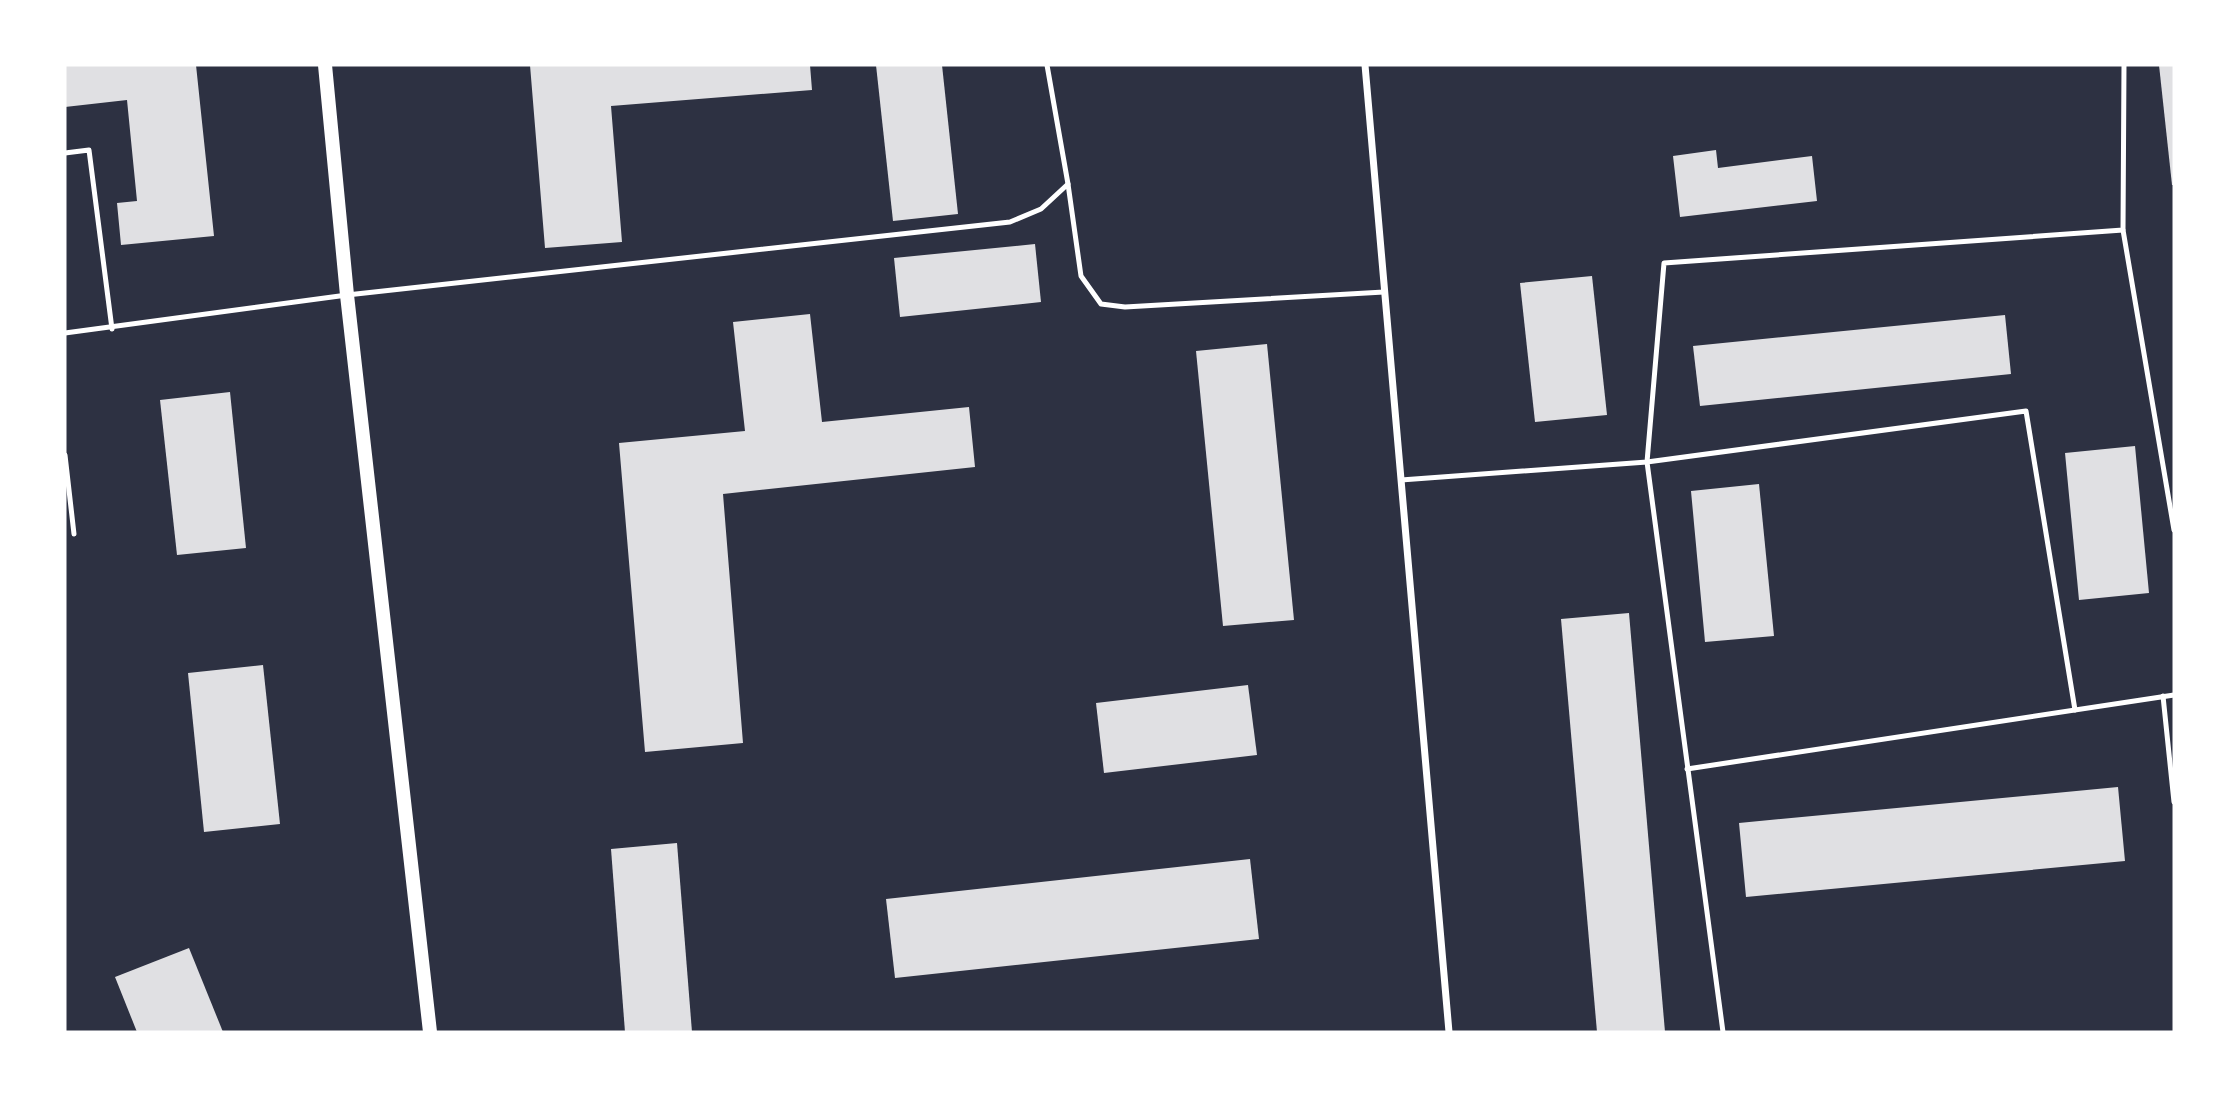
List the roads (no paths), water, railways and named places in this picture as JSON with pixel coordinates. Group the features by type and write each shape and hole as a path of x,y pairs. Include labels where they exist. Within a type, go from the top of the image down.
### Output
{"main road":[{"path":"325,65 346,295 430,1032"}],"street":[{"path":"1364,65 1449,1032"}],"lane":[{"path":"1047,65 1081,276 1101,304 1125,307 1384,292"},
{"path":"2124,65 2123,230 2174,530"},
{"path":"65,153 89,150 111,329"},
{"path":"65,333 111,329 346,295 1010,222 1041,209 1068,184"},
{"path":"1723,1032 1647,462 1664,262 2123,230"},
{"path":"1401,480 1647,462 2026,411 2075,710"},
{"path":"65,455 74,534"},
{"path":"1687,769 2174,695"},
{"path":"2164,696 2174,802"}]}
